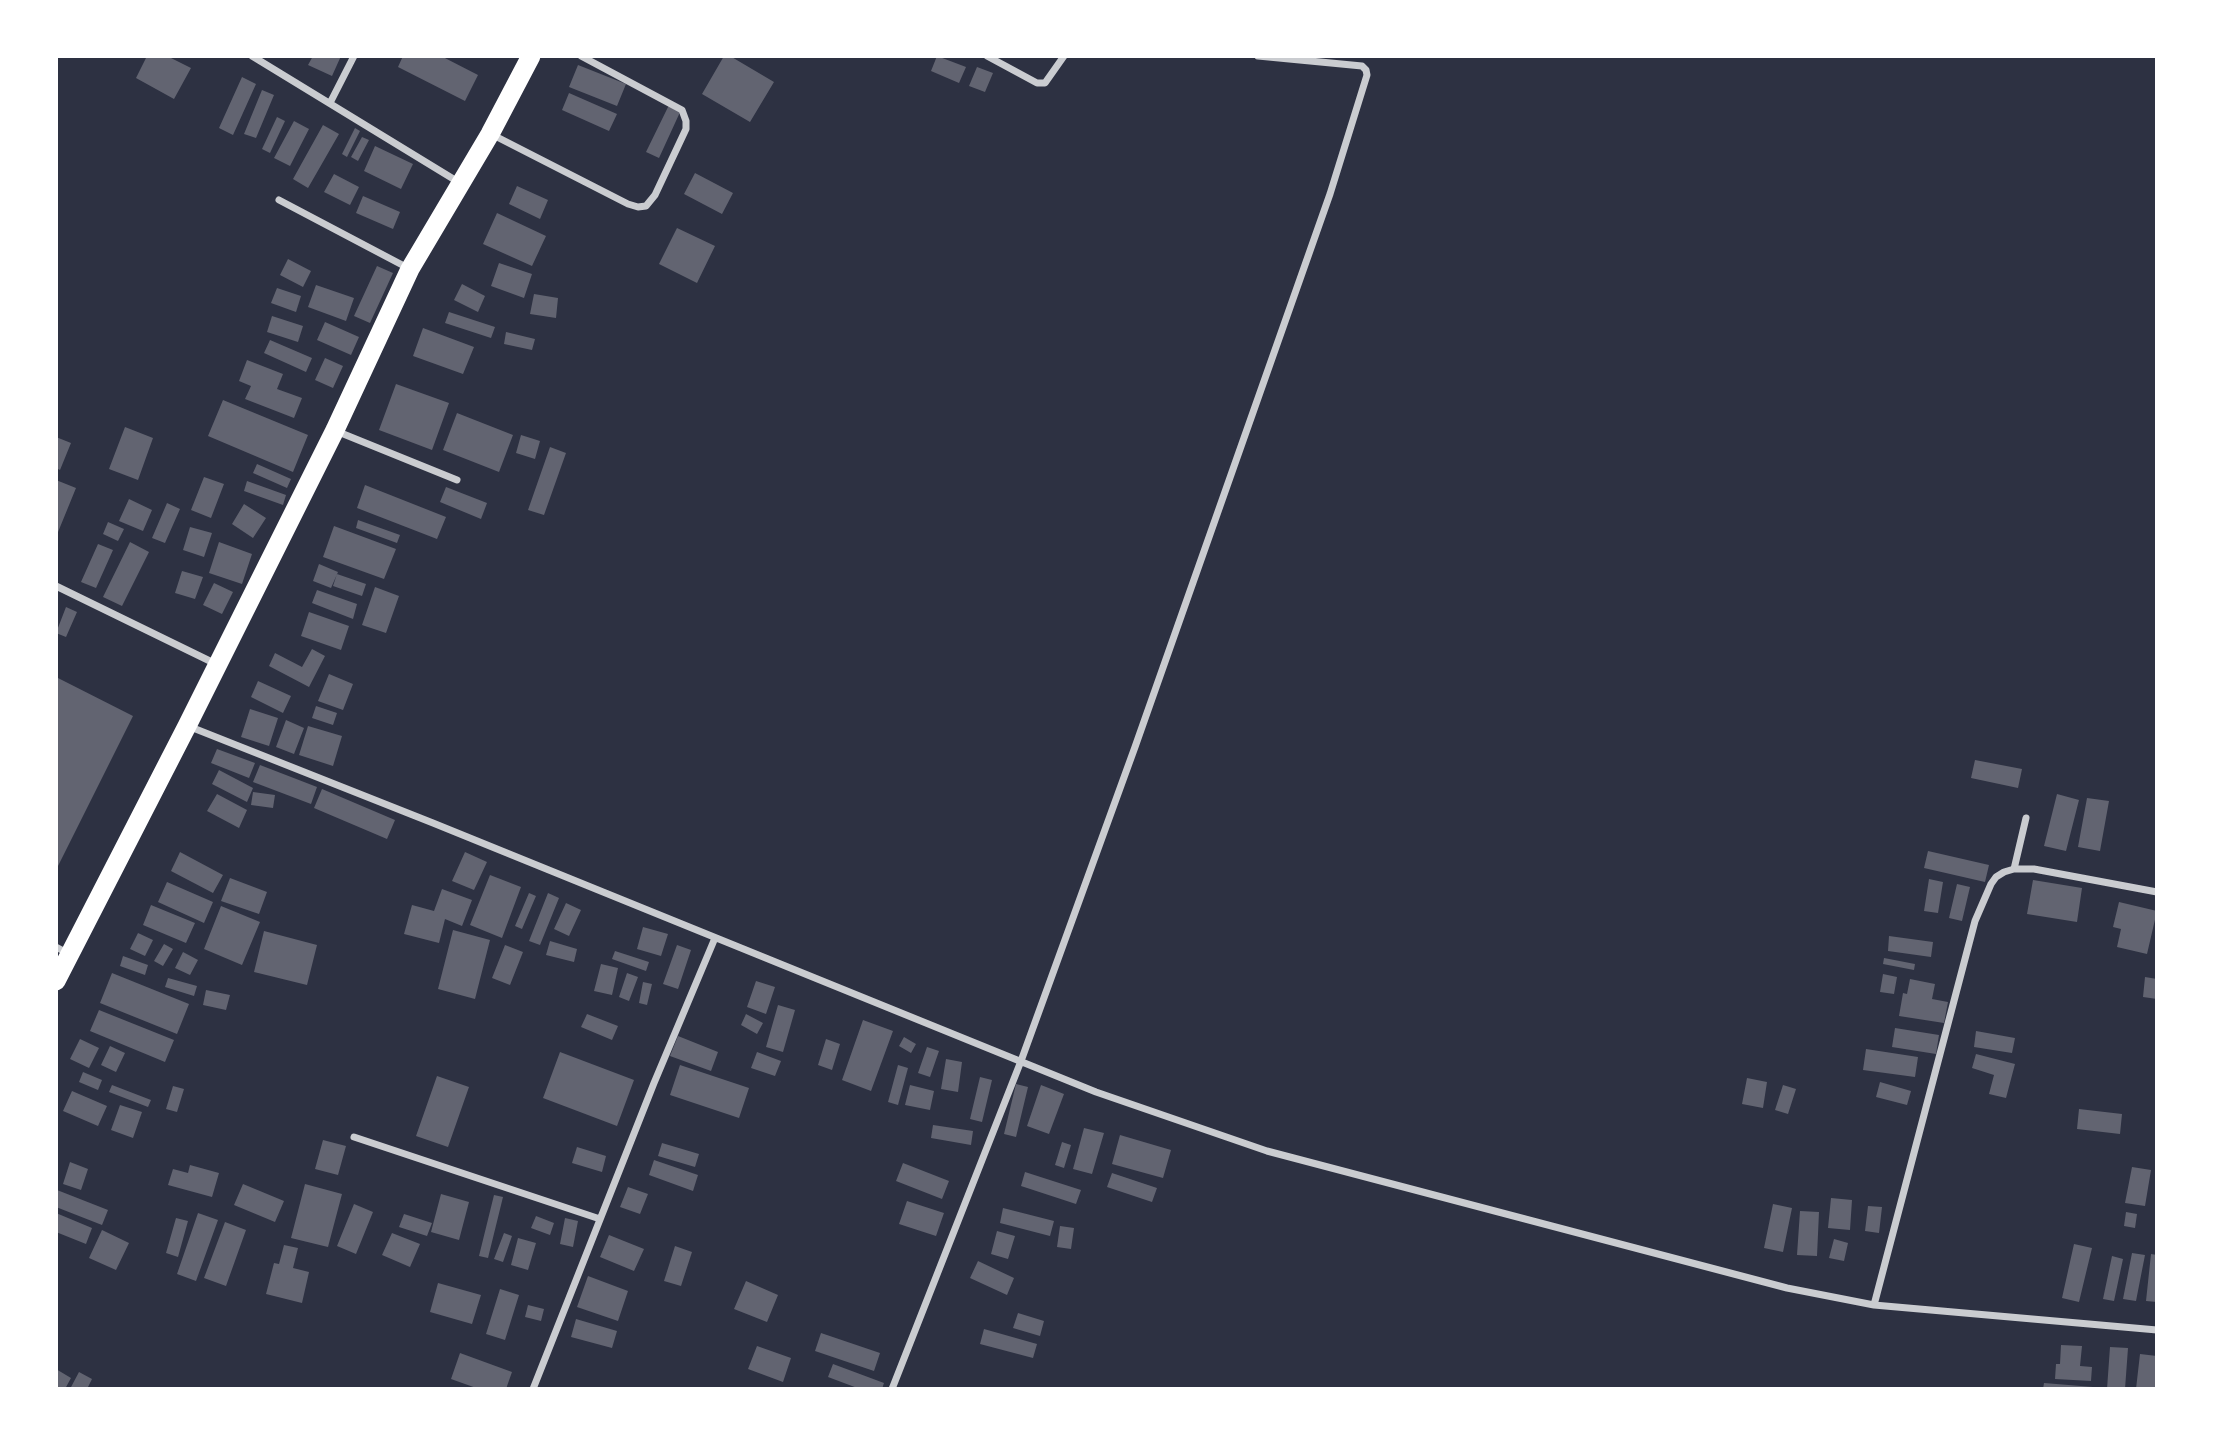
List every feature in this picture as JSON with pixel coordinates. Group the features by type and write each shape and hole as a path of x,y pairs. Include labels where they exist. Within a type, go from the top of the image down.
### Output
{"highway":[{"path":"56,981 63,951 187,726 335,430 411,269 531,56"}],"street":[{"path":"252,56 460,183"},
{"path":"330,103 354,56"},
{"path":"489,134 628,204 646,206 655,195 686,129 686,121 681,110 581,56"},
{"path":"987,56 1037,83 1045,83 1064,56"},
{"path":"892,1389 1021,1061 1330,194 1367,75 1362,66 1258,56"},
{"path":"279,200 411,269"},
{"path":"335,430 457,480"},
{"path":"56,586 218,665"},
{"path":"187,726 1096,1092 1267,1151 1787,1288 1874,1305 2157,1330"},
{"path":"2014,869 2026,818"},
{"path":"1874,1305 1975,921 1985,895 1996,877 2014,869 2034,869 2157,892"},
{"path":"533,1389 715,938"},
{"path":"354,1137 600,1219"}],"building":[{"path":"147,56 167,56 191,68 174,99 136,78"},
{"path":"313,56 341,56 332,76 308,65"},
{"path":"403,56 441,56 478,75 465,101 398,67"},
{"path":"724,56 730,56 774,82 750,122 702,94"},
{"path":"937,56 966,67 959,83 931,71"},
{"path":"578,65 626,84 617,106 569,87"},
{"path":"977,67 993,73 985,92 969,86"},
{"path":"242,77 256,84 233,135 219,128"},
{"path":"262,90 274,95 256,138 244,134"},
{"path":"569,93 617,114 609,131 562,110"},
{"path":"669,105 681,110 659,158 646,152"},
{"path":"277,117 285,121 270,153 262,149"},
{"path":"294,121 309,129 290,166 274,158"},
{"path":"323,125 339,134 308,188 293,179"},
{"path":"355,128 360,131 347,157 342,154"},
{"path":"362,137 369,140 358,161 351,157"},
{"path":"375,146 413,164 401,189 364,171"},
{"path":"695,173 733,193 722,214 684,194"},
{"path":"334,174 359,187 350,205 324,192"},
{"path":"517,186 548,200 540,219 509,204"},
{"path":"363,196 400,212 393,229 356,213"},
{"path":"497,213 546,236 532,266 483,244"},
{"path":"677,228 715,246 697,283 659,264"},
{"path":"288,259 311,271 303,287 280,275"},
{"path":"499,263 532,274 524,298 491,286"},
{"path":"377,266 393,273 370,323 354,316"},
{"path":"462,284 485,296 478,312 454,300"},
{"path":"316,285 354,298 346,321 308,307"},
{"path":"277,288 301,296 296,312 271,303"},
{"path":"534,294 558,298 556,318 530,314"},
{"path":"449,312 495,327 491,338 445,323"},
{"path":"272,316 303,326 298,342 267,332"},
{"path":"325,322 359,337 351,355 317,340"},
{"path":"423,328 474,347 463,374 413,356"},
{"path":"506,332 535,339 532,350 504,344"},
{"path":"270,340 312,358 306,372 264,353"},
{"path":"325,358 343,366 333,388 315,380"},
{"path":"247,360 283,374 277,389 302,398 294,418 245,399 251,386 239,381"},
{"path":"396,384 449,403 432,450 379,430"},
{"path":"223,400 308,435 293,472 208,436"},
{"path":"457,413 513,435 499,472 443,450"},
{"path":"125,427 153,438 138,480 109,469"},
{"path":"521,435 540,441 535,459 516,453"},
{"path":"56,437 71,443 60,470 56,468"},
{"path":"550,447 566,453 544,515 528,510"},
{"path":"257,464 291,479 287,488 253,473"},
{"path":"204,477 224,484 211,518 191,510"},
{"path":"56,480 76,488 56,537"},
{"path":"247,481 286,495 283,505 244,491"},
{"path":"365,485 446,517 437,539 357,508"},
{"path":"446,487 487,503 481,519 440,502"},
{"path":"129,499 152,510 143,531 119,521"},
{"path":"167,503 180,509 165,543 152,538"},
{"path":"244,504 266,518 253,538 232,524"},
{"path":"358,520 400,535 397,543 356,528"},
{"path":"108,522 124,529 118,541 103,534"},
{"path":"334,526 396,549 384,579 323,557"},
{"path":"190,527 212,533 204,557 183,550"},
{"path":"130,542 149,552 122,606 103,597"},
{"path":"219,542 252,554 242,584 209,573"},
{"path":"98,544 113,550 96,588 81,582"},
{"path":"319,564 338,572 331,588 313,581"},
{"path":"182,571 203,577 195,599 175,593"},
{"path":"337,574 366,584 362,596 333,586"},
{"path":"214,583 233,592 222,614 203,605"},
{"path":"375,587 399,596 386,633 362,625"},
{"path":"317,590 357,604 353,619 312,603"},
{"path":"66,607 77,612 66,637 56,633"},
{"path":"309,612 349,626 341,650 301,636"},
{"path":"312,649 325,656 309,687 269,666 275,653 302,667"},
{"path":"329,674 353,684 343,710 318,701"},
{"path":"56,677 133,716 56,870"},
{"path":"258,681 291,696 283,713 251,697"},
{"path":"316,706 337,713 333,725 312,718"},
{"path":"250,709 278,718 269,746 241,737"},
{"path":"286,720 304,728 294,754 276,747"},
{"path":"308,726 342,736 333,766 299,755"},
{"path":"217,749 255,763 249,778 211,763"},
{"path":"1975,760 2022,769 2018,788 1971,778"},
{"path":"260,765 317,787 311,804 253,782"},
{"path":"219,770 253,788 247,802 212,784"},
{"path":"322,789 395,820 387,839 314,808"},
{"path":"253,792 275,795 273,808 251,805"},
{"path":"217,794 247,810 239,828 207,811"},
{"path":"2057,794 2079,800 2066,851 2044,846"},
{"path":"2087,798 2109,801 2100,851 2078,847"},
{"path":"1928,851 1989,865 1985,882 1924,868"},
{"path":"180,852 223,875 213,893 171,871"},
{"path":"465,852 487,862 474,890 452,881"},
{"path":"490,875 521,887 502,938 470,925"},
{"path":"230,878 267,892 259,914 221,901"},
{"path":"1929,879 1943,882 1938,913 1924,911"},
{"path":"2033,880 2082,888 2077,922 2027,914"},
{"path":"167,882 213,902 204,923 158,902"},
{"path":"1957,884 1970,887 1962,921 1949,918"},
{"path":"442,889 472,900 462,926 445,919 439,943 404,934 412,905 434,911"},
{"path":"529,893 536,896 522,929 515,926"},
{"path":"548,893 559,898 540,945 529,941"},
{"path":"2119,902 2157,911 2147,954 2117,947 2121,929 2113,927"},
{"path":"566,903 581,910 569,936 554,929"},
{"path":"151,905 195,923 186,943 143,925"},
{"path":"221,906 260,922 242,965 204,949"},
{"path":"643,927 668,934 661,956 637,949"},
{"path":"453,930 490,940 475,999 438,989"},
{"path":"264,931 317,945 307,985 254,972"},
{"path":"138,933 153,940 145,956 130,949"},
{"path":"1889,936 1933,942 1931,957 1888,951"},
{"path":"550,941 577,949 574,962 546,955"},
{"path":"164,944 173,949 163,966 154,961"},
{"path":"505,945 523,952 510,985 492,978"},
{"path":"677,945 691,950 678,989 663,984"},
{"path":"615,951 649,962 646,971 612,959"},
{"path":"183,952 198,960 190,975 175,968"},
{"path":"123,956 148,965 145,975 120,966"},
{"path":"1884,958 1915,964 1914,970 1883,964"},
{"path":"601,964 618,968 612,995 594,991"},
{"path":"112,973 189,1004 177,1034 100,1003"},
{"path":"627,973 638,977 629,1001 619,997"},
{"path":"1883,974 1897,977 1894,994 1880,992"},
{"path":"2145,977 2157,979 2157,999 2143,997"},
{"path":"168,978 197,986 194,996 165,987"},
{"path":"1910,979 1935,984 1932,999 1948,1002 1944,1023 1899,1016 1903,993 1907,994"},
{"path":"756,981 775,987 766,1014 747,1007"},
{"path":"643,982 652,984 647,1005 639,1003"},
{"path":"206,990 230,995 226,1010 203,1005"},
{"path":"778,1005 795,1010 783,1052 766,1047"},
{"path":"99,1010 174,1040 165,1062 90,1031"},
{"path":"587,1014 618,1026 612,1040 581,1027"},
{"path":"746,1014 763,1023 757,1034 741,1025"},
{"path":"863,1020 893,1031 871,1091 842,1080"},
{"path":"1895,1028 1939,1035 1936,1054 1892,1047"},
{"path":"1976,1031 2015,1038 2012,1053 1974,1047"},
{"path":"678,1036 718,1052 711,1071 670,1056"},
{"path":"904,1037 916,1044 911,1053 899,1046"},
{"path":"80,1039 99,1048 89,1068 70,1059"},
{"path":"826,1039 840,1044 832,1070 818,1065"},
{"path":"110,1046 125,1053 116,1072 101,1065"},
{"path":"927,1047 939,1051 930,1077 918,1073"},
{"path":"1866,1049 1918,1057 1915,1077 1863,1070"},
{"path":"560,1052 634,1080 617,1126 543,1098"},
{"path":"757,1052 781,1061 775,1076 751,1068"},
{"path":"1976,1054 2015,1064 2006,1098 1989,1094 1994,1075 1972,1068"},
{"path":"946,1059 962,1062 958,1092 941,1089"},
{"path":"680,1065 749,1088 739,1118 670,1095"},
{"path":"898,1065 908,1068 898,1105 888,1102"},
{"path":"83,1072 102,1080 98,1090 79,1082"},
{"path":"437,1076 469,1087 448,1147 416,1136"},
{"path":"980,1077 992,1080 982,1122 970,1119"},
{"path":"1747,1078 1767,1082 1763,1108 1742,1104"},
{"path":"1880,1082 1911,1091 1907,1105 1876,1097"},
{"path":"1016,1084 1028,1087 1016,1137 1004,1134"},
{"path":"112,1085 151,1100 148,1107 109,1092"},
{"path":"910,1085 934,1091 930,1110 905,1105"},
{"path":"1041,1085 1064,1094 1049,1134 1027,1126"},
{"path":"1783,1085 1796,1089 1788,1114 1775,1110"},
{"path":"173,1086 184,1089 177,1112 166,1109"},
{"path":"72,1091 107,1106 98,1126 63,1111"},
{"path":"120,1105 142,1112 133,1138 111,1130"},
{"path":"2079,1109 2122,1114 2120,1134 2077,1129"},
{"path":"933,1125 973,1131 971,1145 931,1138"},
{"path":"1084,1128 1104,1133 1092,1174 1073,1169"},
{"path":"1120,1135 1171,1150 1163,1178 1112,1164"},
{"path":"323,1140 346,1146 338,1175 315,1169"},
{"path":"1062,1142 1071,1145 1064,1168 1055,1165"},
{"path":"662,1143 699,1154 695,1167 658,1156"},
{"path":"577,1147 606,1156 602,1172 572,1163"},
{"path":"654,1160 698,1175 693,1191 649,1175"},
{"path":"70,1162 88,1169 81,1190 63,1184"},
{"path":"903,1163 949,1181 942,1199 896,1181"},
{"path":"190,1165 219,1173 212,1197 168,1185 173,1169 188,1173"},
{"path":"2132,1167 2151,1170 2145,1206 2125,1203"},
{"path":"1025,1172 1081,1190 1076,1204 1021,1186"},
{"path":"1112,1173 1157,1188 1152,1202 1107,1187"},
{"path":"243,1184 284,1201 275,1222 234,1205"},
{"path":"305,1184 342,1194 328,1247 291,1238"},
{"path":"628,1187 648,1194 640,1214 620,1207"},
{"path":"57,1190 108,1210 102,1225 56,1207"},
{"path":"441,1194 469,1202 459,1240 431,1232"},
{"path":"494,1195 503,1197 488,1258 479,1256"},
{"path":"1831,1198 1852,1200 1850,1230 1828,1228"},
{"path":"907,1201 944,1213 936,1236 899,1224"},
{"path":"354,1204 373,1212 356,1254 337,1246"},
{"path":"1773,1204 1792,1208 1783,1252 1764,1248"},
{"path":"1868,1206 1882,1207 1879,1233 1865,1231"},
{"path":"1003,1208 1054,1221 1050,1236 1000,1223"},
{"path":"1800,1211 1819,1212 1817,1256 1797,1255"},
{"path":"2126,1212 2137,1214 2135,1228 2124,1226"},
{"path":"56,1213 92,1228 86,1244 56,1232"},
{"path":"198,1213 218,1220 196,1281 177,1274"},
{"path":"404,1214 432,1223 427,1236 399,1227"},
{"path":"536,1216 554,1223 550,1235 531,1228"},
{"path":"176,1218 188,1221 178,1257 166,1253"},
{"path":"565,1218 578,1221 573,1247 560,1244"},
{"path":"225,1222 246,1230 226,1286 204,1278"},
{"path":"1060,1226 1074,1228 1071,1249 1057,1247"},
{"path":"102,1230 129,1243 116,1270 89,1258"},
{"path":"997,1231 1015,1236 1008,1259 991,1254"},
{"path":"392,1233 420,1244 410,1267 382,1255"},
{"path":"504,1233 512,1236 503,1262 494,1259"},
{"path":"609,1235 644,1249 634,1271 600,1257"},
{"path":"518,1238 536,1243 528,1270 511,1265"},
{"path":"1834,1239 1848,1243 1844,1261 1829,1258"},
{"path":"2074,1244 2092,1248 2079,1302 2062,1298"},
{"path":"284,1245 298,1248 293,1268 309,1272 302,1303 266,1294 274,1263 279,1264"},
{"path":"675,1246 692,1252 681,1286 664,1281"},
{"path":"2132,1253 2145,1255 2136,1301 2123,1299"},
{"path":"2151,1254 2157,1255 2157,1302 2146,1301"},
{"path":"2112,1256 2123,1259 2114,1301 2103,1299"},
{"path":"978,1261 1014,1278 1007,1295 970,1278"},
{"path":"588,1276 628,1291 618,1321 577,1307"},
{"path":"746,1281 778,1295 767,1322 734,1309"},
{"path":"438,1283 481,1295 472,1324 430,1312"},
{"path":"500,1289 519,1295 505,1340 486,1334"},
{"path":"528,1305 544,1309 541,1321 525,1317"},
{"path":"1018,1313 1044,1321 1040,1336 1013,1328"},
{"path":"576,1319 617,1331 612,1348 571,1337"},
{"path":"984,1329 1037,1344 1033,1358 980,1344"},
{"path":"821,1333 880,1353 874,1371 815,1351"},
{"path":"2061,1345 2082,1346 2080,1366 2092,1367 2091,1381 2055,1379 2056,1364 2060,1364"},
{"path":"757,1346 791,1358 783,1382 748,1369"},
{"path":"2110,1347 2128,1348 2125,1389 2107,1389"},
{"path":"460,1353 512,1372 506,1389 479,1389 451,1379"},
{"path":"2140,1354 2157,1356 2157,1389 2136,1389"},
{"path":"833,1364 884,1383 882,1389 860,1389 828,1377"},
{"path":"56,1369 71,1378 65,1389 56,1389"},
{"path":"79,1372 92,1379 87,1389 70,1389"},
{"path":"2044,1383 2093,1387 2093,1389 2043,1389"}]}
